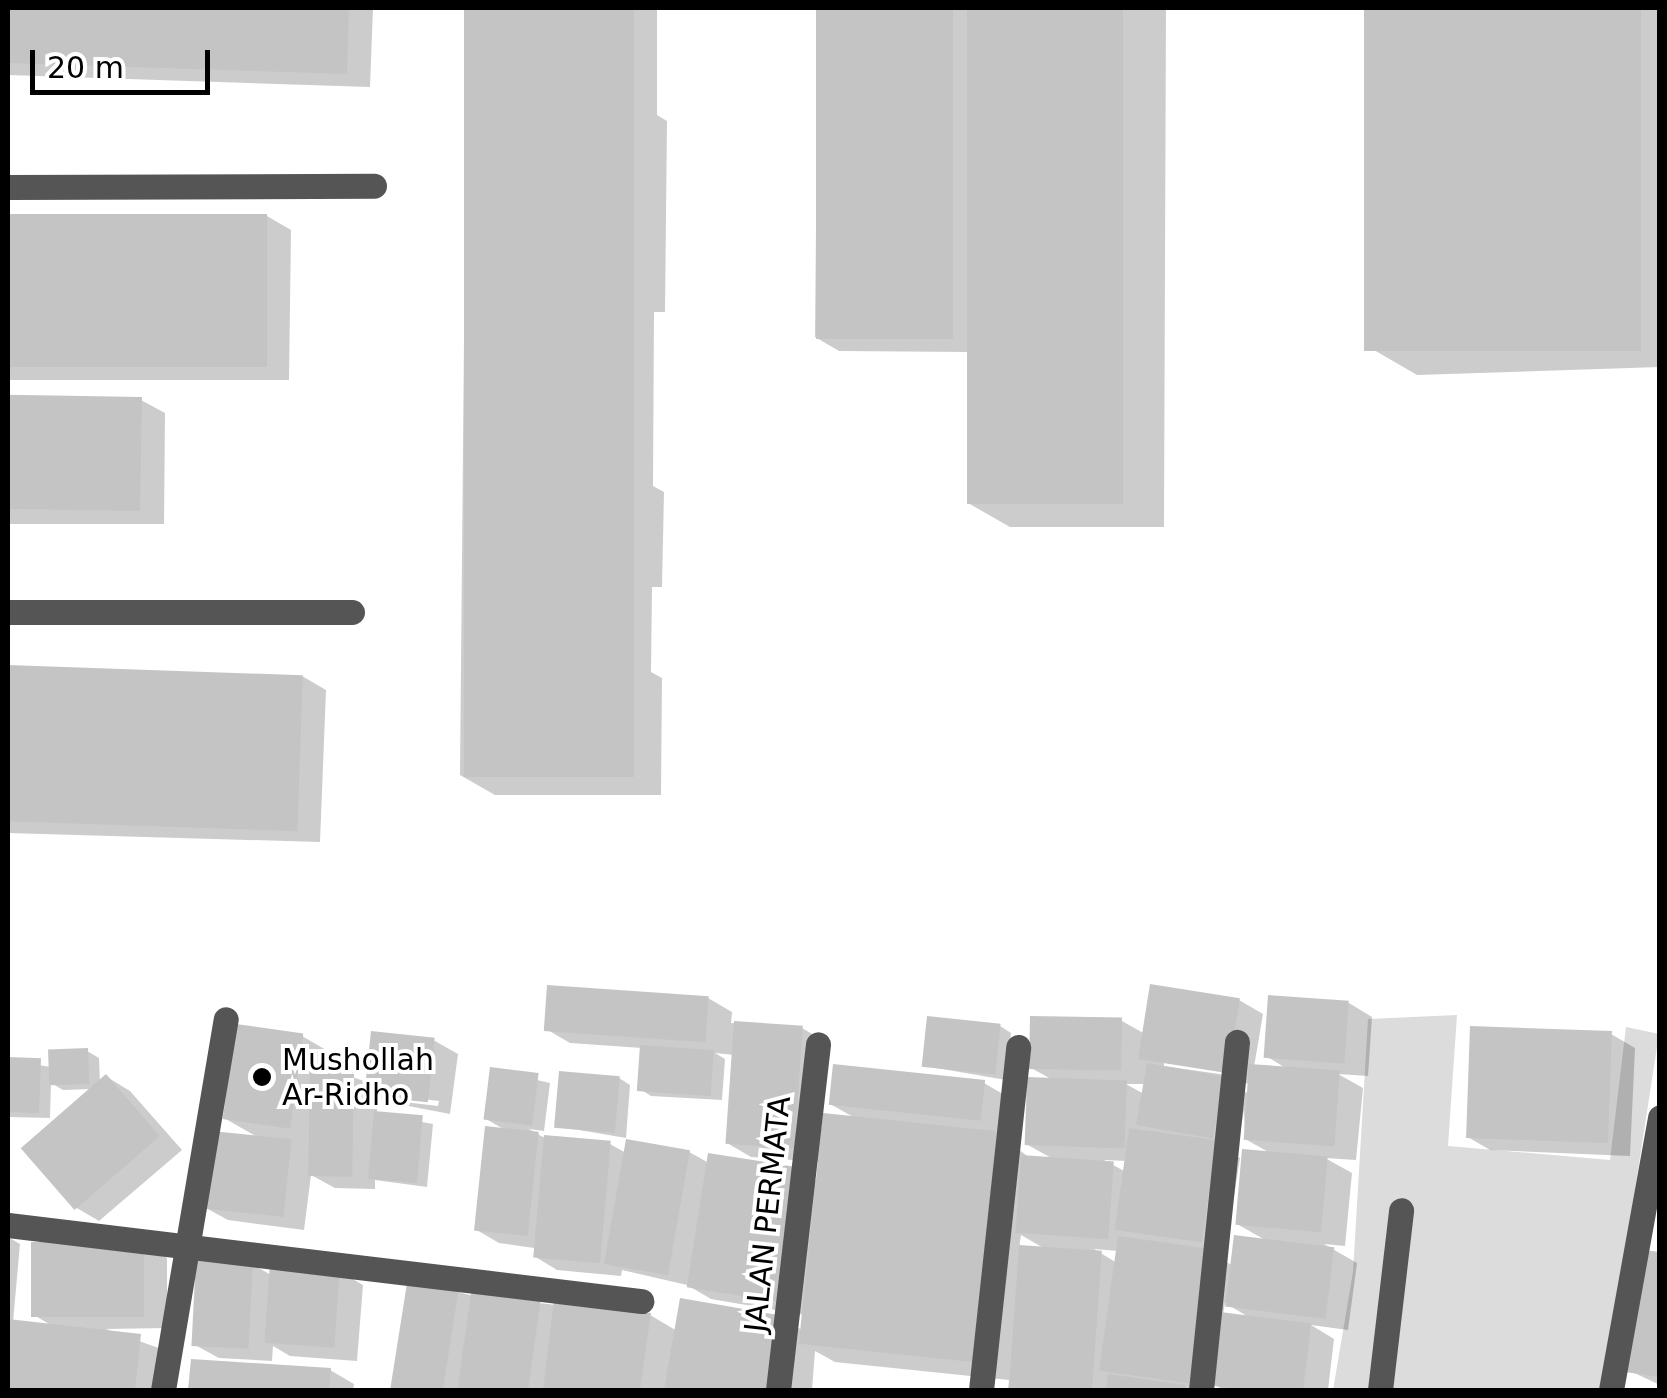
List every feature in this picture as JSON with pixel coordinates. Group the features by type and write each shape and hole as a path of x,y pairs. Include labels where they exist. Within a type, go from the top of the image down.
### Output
{"street":[{"path":"8,187 374,186"},
{"path":"8,612 352,612"},
{"path":"162,1390 226,1019"},
{"path":"1201,1390 1237,1042"},
{"name":"JALAN PERMATA","path":"778,1390 818,1044"},
{"path":"982,1390 1018,1047"},
{"path":"1610,1390 1660,1118"},
{"path":"1380,1390 1400,1210"},
{"path":"8,1226 188,1243 641,1301"}],"shaded area":[{"path":"1457,1015 1448,1146 1610,1160 1626,1027 1659,1034 1604,1390 1333,1390 1353,1272 1368,1019"}],"building":[{"path":"8,8 349,8 347,74 8,63"},
{"path":"464,8 634,8 634,777 464,777"},
{"path":"816,8 953,8 953,339 816,339"},
{"path":"967,8 1123,8 1123,504 967,504"},
{"path":"1364,8 1641,8 1641,351 1364,351"},
{"path":"8,214 267,214 267,367 8,367"},
{"path":"8,395 142,397 140,511 8,509"},
{"path":"8,665 303,675 297,831 8,821"},
{"path":"1150,984 1240,998 1228,1073 1138,1059"},
{"path":"547,985 709,996 705,1042 544,1031"},
{"path":"1268,995 1349,1001 1344,1063 1264,1058"},
{"path":"927,1016 1001,1024 995,1074 922,1067"},
{"path":"1030,1016 1122,1018 1121,1071 1029,1069"},
{"path":"734,1021 803,1026 794,1149 725,1144"},
{"name":"Mushollah Ar-Ridho","path":"236,1024 303,1033 290,1129 223,1119"},
{"path":"1470,1026 1612,1031 1608,1143 1466,1138"},
{"path":"371,1031 435,1038 428,1102 364,1096"},
{"path":"640,1045 714,1050 711,1096 637,1091"},
{"path":"88,1048 89,1084 49,1085 48,1049"},
{"path":"8,1057 41,1058 39,1113 8,1112"},
{"path":"1147,1063 1224,1077 1213,1139 1136,1125"},
{"path":"833,1064 985,1080 981,1121 829,1105"},
{"path":"1249,1064 1340,1070 1334,1146 1244,1140"},
{"path":"490,1067 539,1073 532,1126 484,1120"},
{"path":"310,1071 354,1072 352,1177 308,1176"},
{"path":"559,1071 620,1076 615,1133 554,1128"},
{"path":"106,1074 160,1136 75,1210 21,1148"},
{"path":"1027,1077 1127,1080 1125,1148 1025,1145"},
{"path":"374,1111 423,1115 417,1183 368,1179"},
{"path":"823,1113 997,1131 973,1362 799,1344"},
{"path":"485,1126 539,1132 528,1236 474,1230"},
{"path":"1129,1128 1216,1140 1202,1242 1115,1230"},
{"path":"212,1131 292,1139 283,1217 204,1209"},
{"path":"544,1135 611,1141 600,1263 533,1258"},
{"path":"626,1139 690,1150 668,1275 604,1264"},
{"path":"1242,1149 1328,1156 1321,1232 1235,1225"},
{"path":"708,1153 799,1167 778,1302 687,1287"},
{"path":"1021,1155 1114,1161 1108,1239 1016,1233"},
{"path":"1234,1235 1334,1247 1325,1319 1225,1306"},
{"path":"1118,1236 1208,1249 1189,1383 1099,1371"},
{"path":"31,1242 144,1242 144,1317 31,1317"},
{"path":"1019,1245 1102,1251 1092,1390 1009,1390"},
{"path":"1644,1250 1660,1252 1660,1377 1625,1372"},
{"path":"196,1259 253,1262 248,1349 191,1346"},
{"path":"270,1263 340,1268 334,1348 264,1343"},
{"path":"408,1277 459,1285 443,1390 390,1390"},
{"path":"472,1286 541,1296 528,1390 457,1390"},
{"path":"680,1298 784,1316 771,1390 664,1390"},
{"path":"554,1301 651,1313 640,1390 543,1390"},
{"path":"1220,1312 1311,1323 1303,1390 1211,1385"},
{"path":"8,1319 141,1334 135,1390 8,1390"},
{"path":"191,1359 331,1368 329,1390 188,1390"},
{"path":"1108,1374 1186,1385 1185,1390 1106,1390"}],"place":[{"name":"Mushollah Ar-Ridho","path":"262,1077"}]}
